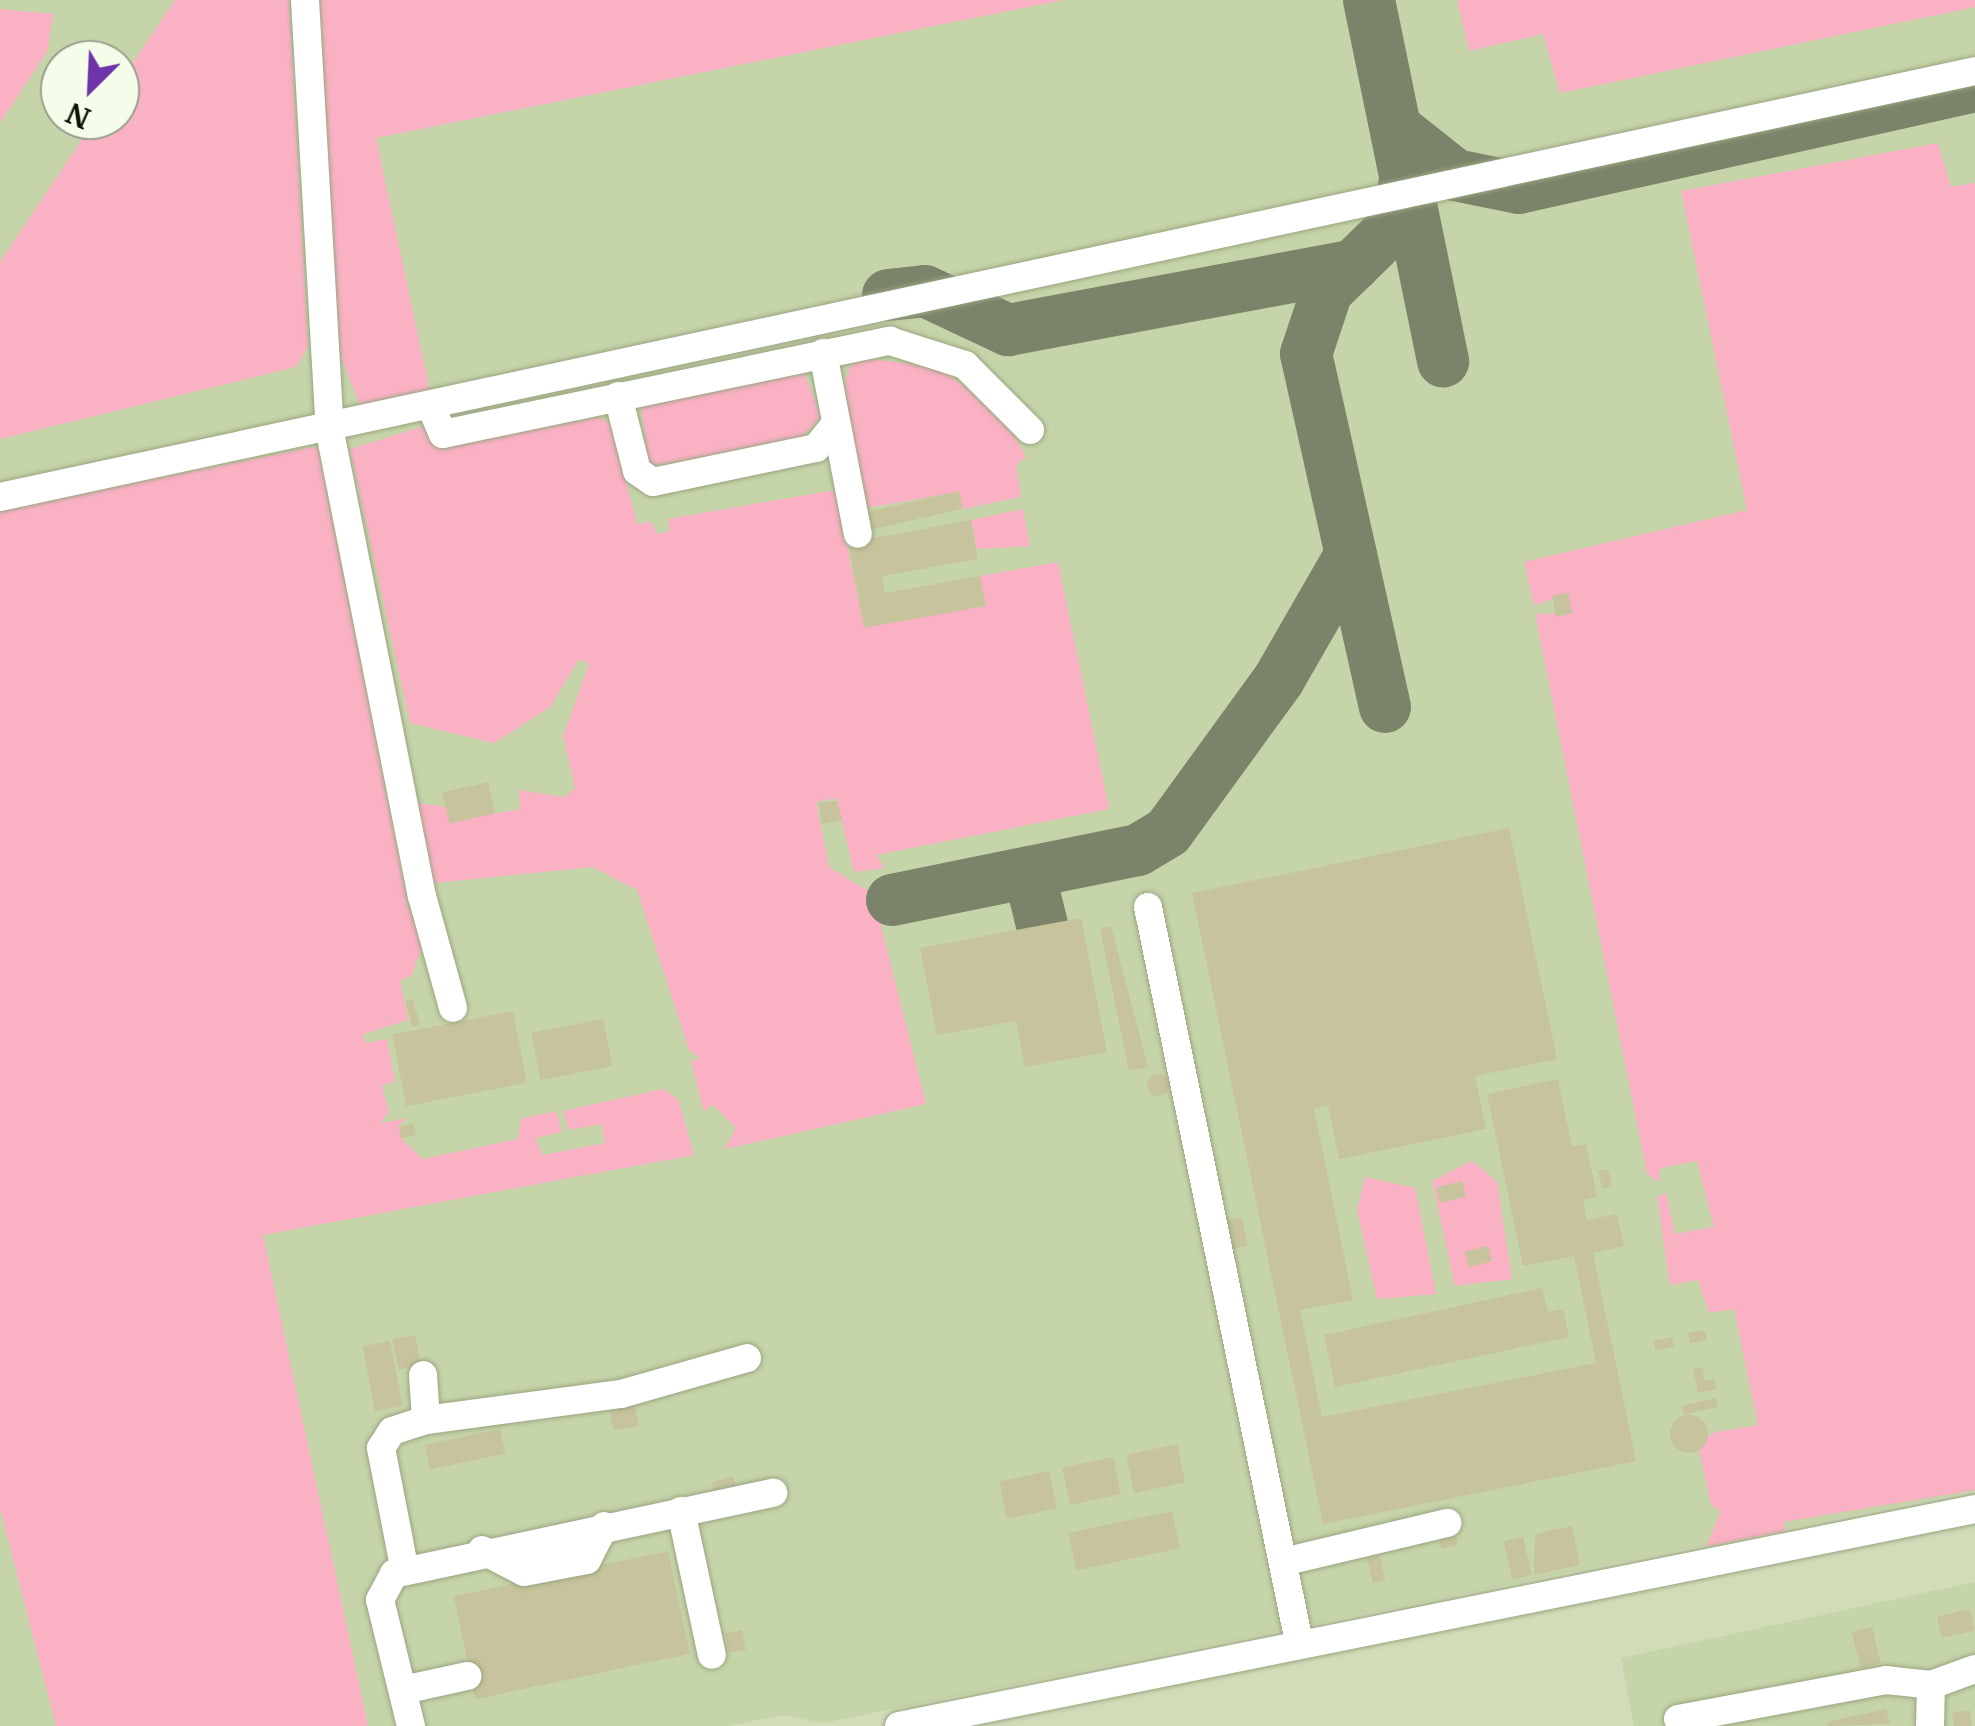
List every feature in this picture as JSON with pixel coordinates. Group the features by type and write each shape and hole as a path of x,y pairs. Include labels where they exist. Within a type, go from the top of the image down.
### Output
{"street":[{"path":"305,0 330,432 422,896 453,1008"},
{"path":"0,498 434,411 1975,71"},
{"path":"434,411 443,434 890,341 938,352 993,388 1030,430"},
{"path":"823,353 833,427 858,534"},
{"path":"618,396 638,471 653,482 808,450 840,460"},
{"path":"808,450 833,427"},
{"path":"1148,907 1299,1642"},
{"path":"411,1726 380,1600 403,1564 382,1442 426,1420 621,1394 747,1358"},
{"path":"423,1375 426,1420"},
{"path":"403,1564 773,1493"},
{"path":"899,1726 1299,1642 1975,1509"},
{"path":"680,1511 712,1654"},
{"path":"1283,1562 1447,1523"},
{"path":"1678,1719 1886,1680 1931,1685 1975,1670"},
{"path":"403,1690 467,1676"},
{"path":"1930,1726 1931,1685"}],"shaded area":[{"path":"0,0 1975,0 1975,1490 824,1723 783,1715 727,1726 0,1726"},
{"path":"175,0 289,0 308,346 296,367 0,439 0,262 82,140 140,140 140,52"},
{"path":"320,0 1063,0 376,138 432,401 360,405 338,350"},
{"path":"1457,0 1975,0 1975,7 1560,93 1543,34 1469,51"},
{"path":"0,9 53,14 49,40 40,40 40,63 0,123"},
{"path":"1938,143 1951,187 1975,183 1975,1490 1783,1522 1785,1531 1706,1547 1721,1511 1711,1505 1698,1445 1712,1433 1758,1425 1734,1309 1709,1313 1698,1280 1670,1285 1657,1197 1666,1193 1675,1234 1714,1227 1697,1161 1660,1168 1659,1182 1647,1174 1535,614 1572,613 1567,593 1534,606 1524,562 1747,510 1681,191"},
{"path":"874,359 940,368 1004,417 1026,457 1016,465 1021,497 963,509 959,492 866,508 842,389 851,364"},
{"path":"804,373 821,416 802,437 649,467 641,406"},
{"path":"598,417 611,423 637,524 652,522 657,534 670,531 668,519 835,490 864,627 986,605 980,576 1058,562 1109,809 876,855 885,868 854,872 836,798 816,802 829,867 873,894 926,1104 725,1149 736,1128 712,1104 704,1112 691,1061 700,1058 689,1050 637,890 593,867 434,883 417,803 446,807 450,822 520,809 519,790 564,797 575,788 563,736 589,664 579,659 550,707 494,743 410,723 350,449 428,425 437,448"},
{"path":"318,446 409,909 426,934 412,975 400,981 408,1020 362,1035 366,1043 387,1039 395,1081 382,1086 389,1112 380,1123 408,1118 398,1126 402,1139 422,1159 518,1139 521,1119 556,1111 562,1132 536,1138 542,1155 605,1143 601,1124 569,1130 563,1111 663,1089 678,1099 694,1155 263,1235 368,1726 56,1726 0,1508 0,510"},
{"path":"1023,509 1030,546 977,549 971,520"},
{"path":"1472,1161 1497,1182 1512,1279 1455,1286 1432,1181"},
{"path":"1365,1177 1415,1188 1436,1294 1377,1299 1357,1210"},
{"path":"1975,1582 1975,1726 1634,1726 1621,1658"}],"building":[{"path":"959,491 963,509 870,530 866,512"},
{"path":"971,520 978,559 882,576 885,593 980,576 986,606 864,628 848,543"},
{"path":"1568,593 1572,614 1556,617 1552,596"},
{"path":"488,782 495,813 449,824 442,793"},
{"path":"837,801 842,820 822,824 818,803"},
{"path":"1509,828 1557,1059 1475,1076 1486,1129 1339,1159 1328,1106 1314,1109 1353,1300 1300,1310 1322,1417 1596,1363 1574,1256 1523,1266 1487,1094 1558,1079 1572,1147 1586,1144 1597,1197 1583,1200 1587,1220 1617,1214 1624,1246 1593,1253 1636,1461 1323,1524 1192,893"},
{"path":"1081,918 1107,1052 1025,1067 1016,1021 937,1035 920,948"},
{"path":"1111,926 1148,1067 1129,1071 1100,929"},
{"path":"413,999 420,1025 412,1027 405,1001"},
{"path":"513,1011 527,1083 406,1106 392,1034"},
{"path":"603,1019 612,1066 541,1080 531,1033"},
{"path":"1158,1074 1166,1077 1166,1093 1158,1096 1150,1093 1147,1085 1150,1077"},
{"path":"413,1123 416,1135 401,1138 398,1127"},
{"path":"1608,1169 1612,1187 1602,1189 1598,1171"},
{"path":"1462,1181 1466,1197 1440,1203 1436,1188"},
{"path":"1242,1217 1248,1246 1231,1249 1221,1221"},
{"path":"1488,1246 1492,1262 1469,1267 1465,1252"},
{"path":"1542,1288 1548,1312 1563,1309 1569,1337 1335,1387 1324,1335"},
{"path":"1705,1330 1707,1340 1690,1343 1688,1333"},
{"path":"415,1335 421,1365 398,1370 392,1339"},
{"path":"1672,1337 1674,1347 1655,1350 1653,1341"},
{"path":"390,1341 403,1406 375,1411 363,1346"},
{"path":"1702,1367 1705,1381 1714,1379 1717,1389 1698,1393 1693,1369"},
{"path":"1716,1398 1718,1407 1684,1415 1682,1406"},
{"path":"635,1404 639,1426 613,1430 609,1409"},
{"path":"1689,1415 1702,1421 1708,1434 1702,1447 1689,1453 1676,1447 1670,1434 1676,1421"},
{"path":"500,1429 505,1453 430,1469 425,1445"},
{"path":"1177,1444 1185,1482 1134,1493 1126,1455"},
{"path":"1113,1457 1121,1494 1070,1505 1062,1468"},
{"path":"1049,1471 1057,1508 1007,1519 999,1482"},
{"path":"733,1476 736,1486 715,1492 712,1482"},
{"path":"1172,1511 1180,1548 1076,1570 1068,1533"},
{"path":"1572,1526 1580,1565 1534,1575 1535,1534"},
{"path":"1456,1536 1458,1545 1441,1549 1439,1540"},
{"path":"1523,1537 1532,1575 1512,1579 1504,1541"},
{"path":"668,1551 690,1654 476,1699 454,1597"},
{"path":"1380,1556 1385,1580 1372,1583 1367,1559"},
{"path":"1970,1609 1975,1630 1942,1638 1937,1617"},
{"path":"1872,1627 1881,1663 1861,1668 1852,1632"},
{"path":"742,1630 746,1650 729,1653 725,1633"},
{"path":"1886,1709 1890,1724 1828,1726 1827,1722"},
{"path":"1969,1710 1972,1726 1954,1726 1952,1713"}],"taxiway":[{"path":"1369,0 1443,361"},
{"path":"1397,129 1455,175 1519,188 1975,86"},
{"path":"1385,707 1306,354 1327,291 1396,224 1406,176"},
{"path":"888,295 925,291 1008,330 1354,265"},
{"path":"892,900 1138,850 1168,832 1279,679 1351,554"},
{"path":"1029,872 1042,925"}]}
